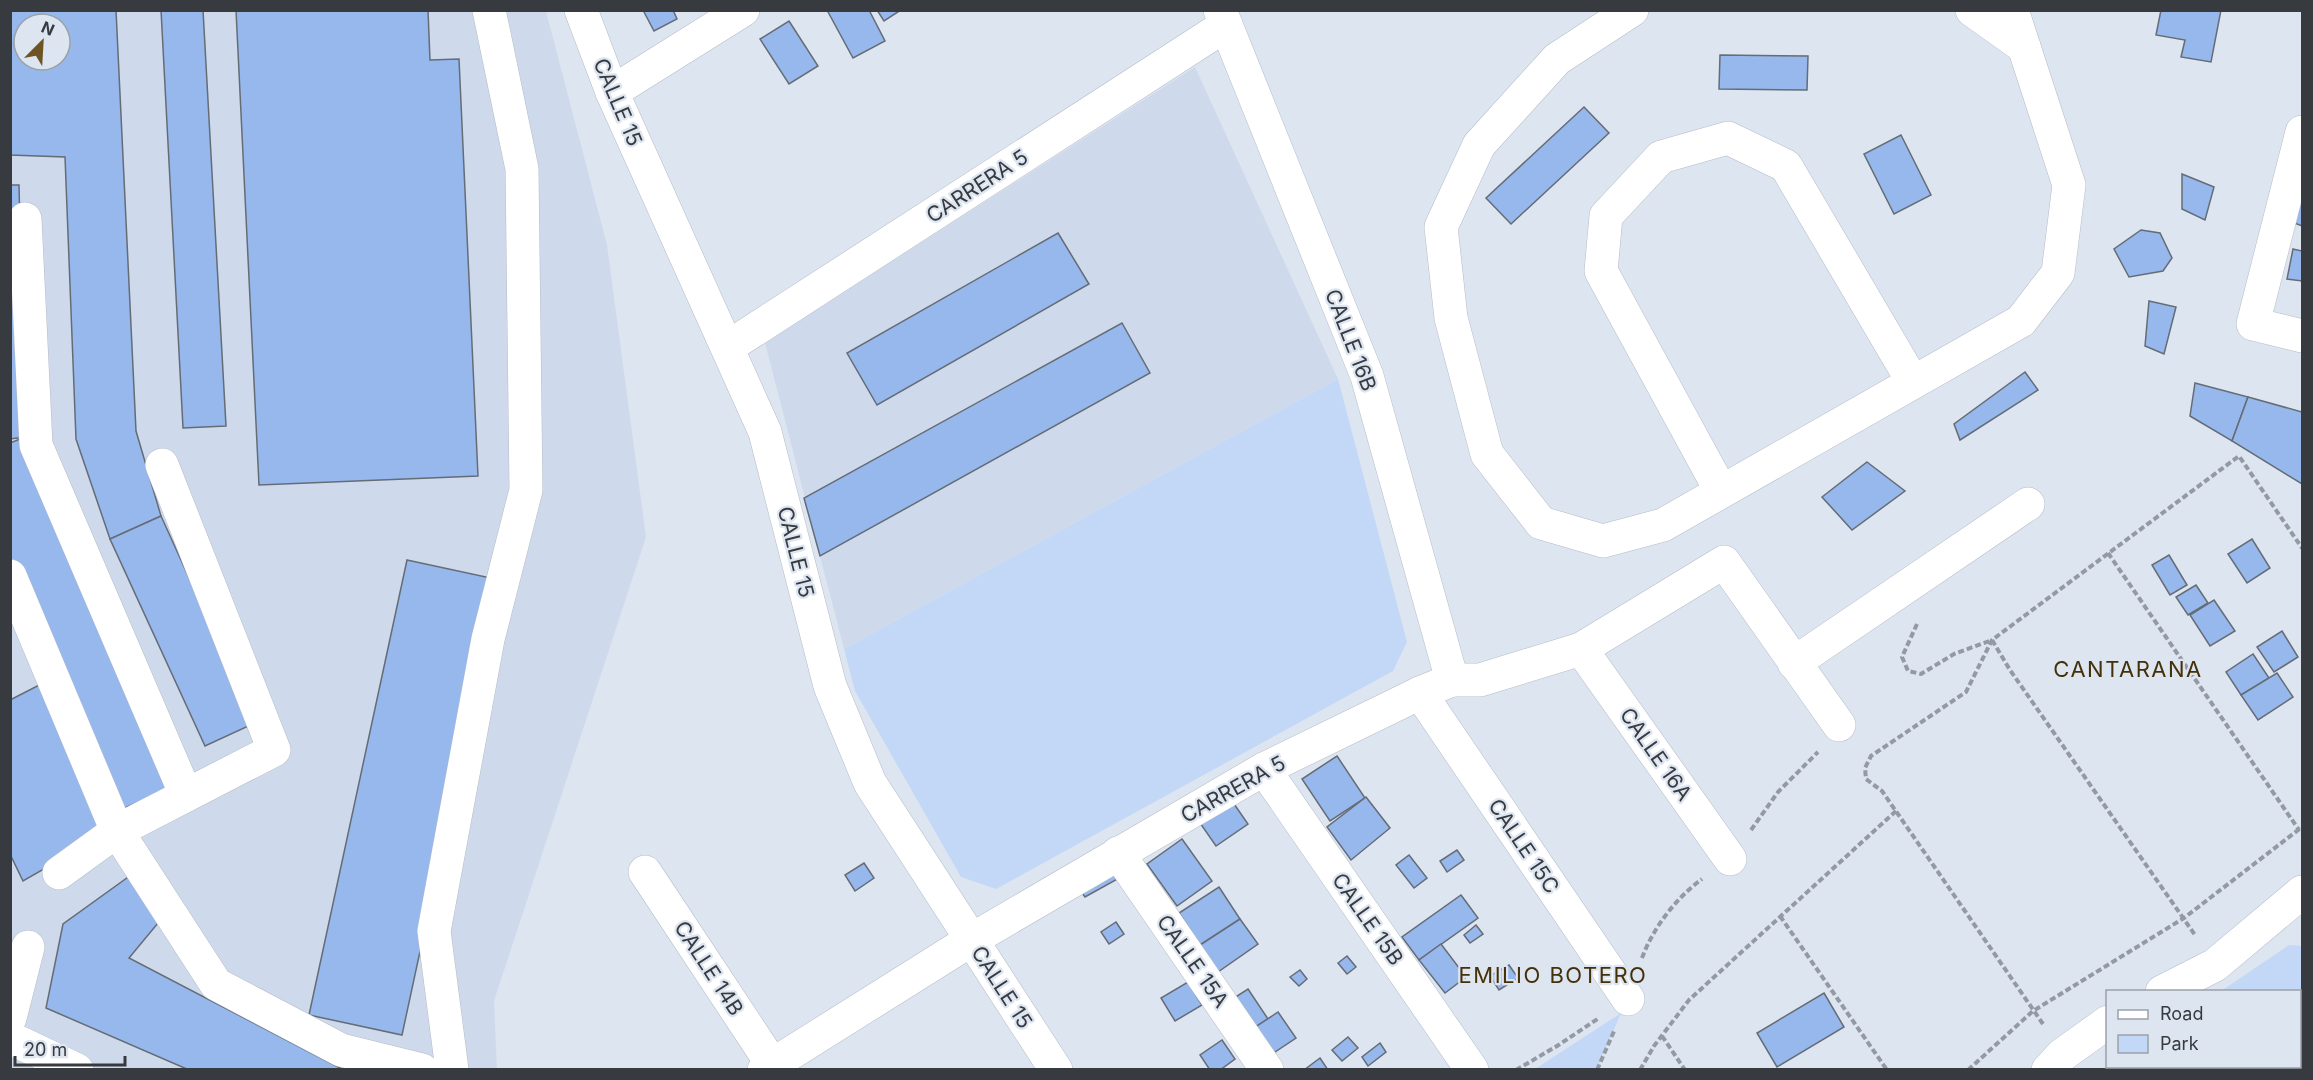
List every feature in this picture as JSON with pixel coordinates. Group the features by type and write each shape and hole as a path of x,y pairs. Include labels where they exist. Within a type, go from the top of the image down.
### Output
{"street":[{"path":"452,1070 434,931 488,639 526,490 522,169 489,10"},
{"name":"CALLE 15","path":"581,10 612,92 765,432 830,686 870,783 1056,1070"},
{"path":"612,92 743,10"},
{"path":"1632,10 1557,59 1479,145 1441,227 1450,318 1487,454 1541,523 1603,541 1663,525 2021,321 2058,273 2069,185 2012,10"},
{"path":"1972,10 2024,47"},
{"name":"CARRERA 5","path":"728,347 1223,18"},
{"name":"CALLE 16B","path":"1223,18 1366,376 1452,680"},
{"path":"1721,491 1601,271 1606,216 1661,157 1728,138 1786,166 1913,382"},
{"path":"2300,148 2253,324 2302,336"},
{"path":"25,219 36,445 186,795"},
{"path":"59,873 117,831 274,750 162,465"},
{"path":"1839,725 1794,663 2028,504"},
{"name":"CARRERA 5","path":"768,1067 971,940 1264,770 1420,693 1452,680 1480,680 1581,649 1725,562 1794,663"},
{"path":"10,576 117,831 216,984 341,1050 422,1070"},
{"name":"CALLE 16A","path":"1581,649 1730,859"},
{"name":"CALLE 15C","path":"1420,693 1628,999"},
{"name":"CALLE 15B","path":"1264,770 1472,1070"},
{"name":"CALLE 15A","path":"1119,853 1267,1070"},
{"name":"CALLE 14B","path":"645,872 768,1067"},
{"path":"2166,990 2215,965 2302,892"},
{"path":"10,1018 28,947"},
{"path":"2049,1070 2062,1055 2106,1023"},
{"path":"10,1038 77,1070"}],"path":[{"path":"1917,623 1902,657 1908,671 1921,674 1954,654 1992,640 2239,456 2302,548"},
{"path":"1968,1070 2033,1011 2184,918 2301,829 2108,553"},
{"path":"1992,640 1966,692 1871,756 1865,768 1866,779 1882,791 2044,1025"},
{"path":"1992,640 2198,939"},
{"path":"1597,1070 1628,999 1650,937 1688,889 1730,859 1778,792 1812,761"},
{"path":"1640,1070 1689,1000 1896,811"},
{"path":"1780,915 1887,1070"},
{"path":"1516,1070 1557,1047 1628,999"},
{"path":"1662,1036 1685,1070"},
{"path":"1677,1070 1680,1063"}],"shaded area":[{"path":"10,11 546,11 607,245 646,537 494,1001 497,1069 11,1069"},
{"path":"1195,67 1338,379 844,649 765,343"}],"green space":[{"path":"1338,379 1407,642 1393,671 996,889 961,877 855,691 844,649"},
{"path":"2289,945 2302,946 2302,1069 2115,1069 2301,1068 2301,990 2222,990"},
{"path":"1621,1013 1597,1069 1535,1069"}],"building":[{"path":"10,10 116,10 136,431 161,516 110,539 76,439 65,157 10,155"},
{"path":"161,10 203,10 226,426 183,428"},
{"path":"236,10 428,10 430,60 459,59 478,476 259,485"},
{"path":"643,10 673,10 677,19 654,31"},
{"path":"827,10 869,10 885,41 853,58"},
{"path":"877,10 901,10 884,21"},
{"path":"2161,10 2221,10 2211,62 2181,57 2185,40 2156,35"},
{"path":"789,21 818,66 789,84 760,39"},
{"path":"1720,55 1808,56 1807,90 1719,89"},
{"path":"1584,107 1609,133 1511,224 1486,198"},
{"path":"1901,135 1931,195 1894,214 1864,154"},
{"path":"2182,174 2214,187 2205,220 2182,209"},
{"path":"10,185 19,185 25,437 10,439"},
{"path":"2296,198 2302,200 2302,226 2292,222"},
{"path":"2141,230 2160,233 2172,258 2163,271 2129,277 2114,249"},
{"path":"1058,233 1089,284 877,405 847,353"},
{"path":"2293,249 2302,251 2302,281 2287,279"},
{"path":"2149,301 2176,307 2164,354 2145,346"},
{"path":"1122,323 1150,373 820,556 804,498"},
{"path":"2025,372 2038,390 1960,440 1954,424"},
{"path":"2195,383 2248,397 2232,441 2190,416"},
{"path":"2248,397 2302,412 2302,484 2232,441"},
{"path":"25,437 176,786 118,811 10,561 10,443"},
{"path":"1867,462 1905,491 1852,530 1822,497"},
{"path":"161,516 255,723 205,746 110,539"},
{"path":"2252,539 2270,568 2247,583 2228,554"},
{"path":"2169,555 2187,585 2170,595 2152,565"},
{"path":"407,560 500,580 402,1035 309,1015"},
{"path":"2196,585 2208,603 2188,615 2176,597"},
{"path":"2214,600 2235,631 2210,646 2190,615"},
{"path":"2282,631 2298,657 2274,672 2257,647"},
{"path":"2253,654 2269,678 2241,695 2226,672"},
{"path":"2277,673 2293,697 2258,720 2241,695"},
{"path":"45,682 112,830 23,881 10,854 10,700"},
{"path":"1337,756 1365,798 1330,821 1302,779"},
{"path":"1366,797 1390,828 1351,860 1327,827"},
{"path":"1232,801 1248,824 1216,846 1200,823"},
{"path":"1182,839 1212,881 1177,906 1147,864"},
{"path":"1457,850 1464,860 1447,872 1440,861"},
{"path":"1409,855 1427,878 1414,888 1396,865"},
{"path":"864,863 874,878 855,891 845,875"},
{"path":"1112,867 1123,876 1085,897 1078,887"},
{"path":"138,870 168,911 129,958 344,1070 189,1070 46,1008 63,924"},
{"path":"1219,887 1240,919 1200,945 1179,913"},
{"path":"1461,895 1478,918 1419,960 1402,937"},
{"path":"1240,919 1258,944 1218,972 1200,945"},
{"path":"1116,922 1124,934 1109,944 1101,932"},
{"path":"1476,925 1483,934 1470,943 1464,935"},
{"path":"1441,944 1466,977 1445,993 1419,960"},
{"path":"1347,956 1356,967 1347,974 1338,963"},
{"path":"1509,965 1518,978 1499,990 1490,976"},
{"path":"1300,970 1307,979 1299,986 1290,977"},
{"path":"1188,982 1202,1005 1175,1021 1161,998"},
{"path":"1248,989 1268,1019 1254,1028 1234,998"},
{"path":"1824,993 1844,1027 1777,1067 1757,1033"},
{"path":"1278,1012 1296,1038 1272,1054 1254,1028"},
{"path":"1348,1037 1358,1048 1342,1061 1332,1050"},
{"path":"1222,1040 1235,1059 1220,1070 1210,1070 1200,1055"},
{"path":"1380,1043 1386,1052 1368,1066 1362,1057"},
{"path":"1320,1058 1328,1070 1304,1070"}],"district":[{"name":"CANTARANA","path":"2128,669"},
{"name":"EMILIO BOTERO","path":"1553,975"}]}
